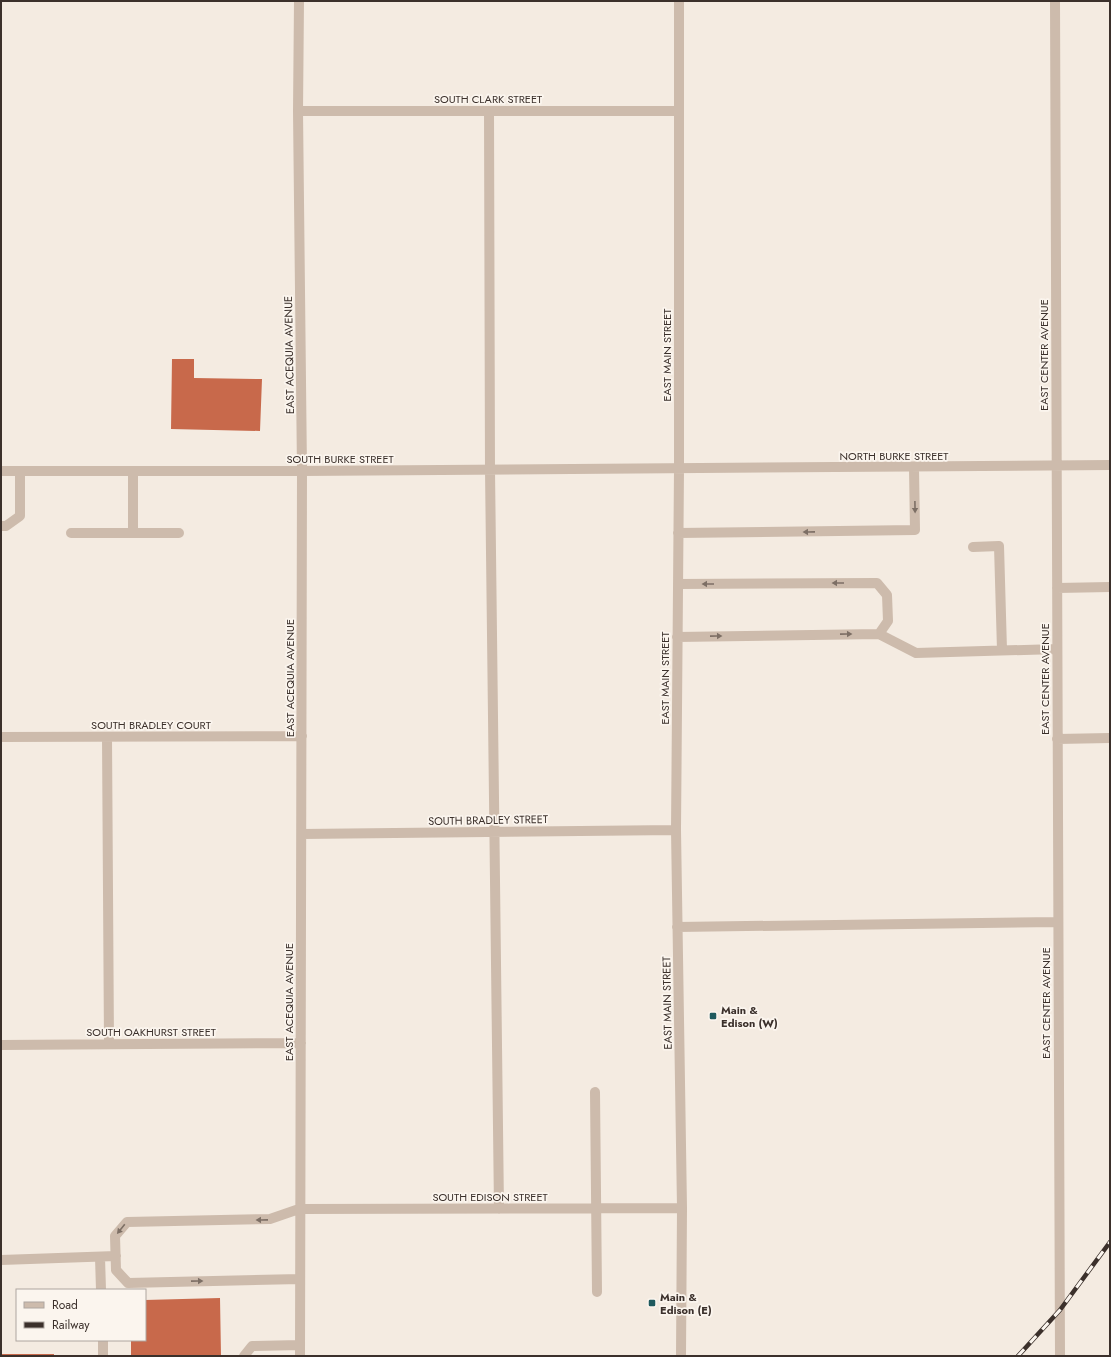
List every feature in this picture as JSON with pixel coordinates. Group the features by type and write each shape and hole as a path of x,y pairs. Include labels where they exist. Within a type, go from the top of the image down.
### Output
{"street":[{"name":"EAST ACEQUIA AVENUE","path":"299,1 298,111 302,471 302,834 299,1209 300,1356"},
{"name":"EAST MAIN STREET","path":"679,1 676,830 682,1208 681,1356"},
{"name":"EAST CENTER AVENUE","path":"1055,1 1060,1356"},
{"name":"SOUTH CLARK STREET","path":"298,111 678,111"},
{"path":"489,111 490,470 499,1209"},
{"name":"NORTH BURKE STREET","path":"678,469 1110,465"},
{"path":"678,533 915,530 914,468"},
{"name":"SOUTH BURKE STREET","path":"1,471 678,469"},
{"path":"1,526 6,526 20,516 20,471"},
{"path":"133,471 133,533"},
{"path":"71,533 179,533"},
{"path":"973,547 999,546 1002,650"},
{"path":"678,584 877,583 887,595 888,621 880,634"},
{"path":"1057,588 1110,586"},
{"path":"677,637 880,634 916,653 1057,649"},
{"name":"SOUTH BRADLEY COURT","path":"1,737 302,736"},
{"path":"106,737 109,1044"},
{"path":"1057,739 1110,738"},
{"name":"SOUTH BRADLEY STREET","path":"302,834 676,830"},
{"path":"677,927 1058,922"},
{"name":"SOUTH OAKHURST STREET","path":"1,1045 301,1043"},
{"path":"595,1092 597,1292"},
{"name":"SOUTH EDISON STREET","path":"299,1209 682,1208"},
{"path":"299,1209 270,1220 127,1222 115,1236 116,1270 128,1283 300,1279"},
{"path":"1,1260 116,1256"},
{"path":"100,1257 101,1289"},
{"path":"103,1341 103,1356"},
{"path":"244,1356 252,1346 300,1345"}],"building":[{"path":"172,359 194,359 194,378 262,379 260,431 171,429"},
{"path":"220,1298 221,1356 131,1356 131,1341 146,1341 146,1300"},
{"path":"1,1354 54,1354 54,1356 1,1356"}],"railway":[{"path":"1018,1356 1060,1310 1110,1242"}],"place":[{"name":"Main & Edison (W)","path":"713,1016"},
{"name":"Main & Edison (E)","path":"652,1303"}]}
